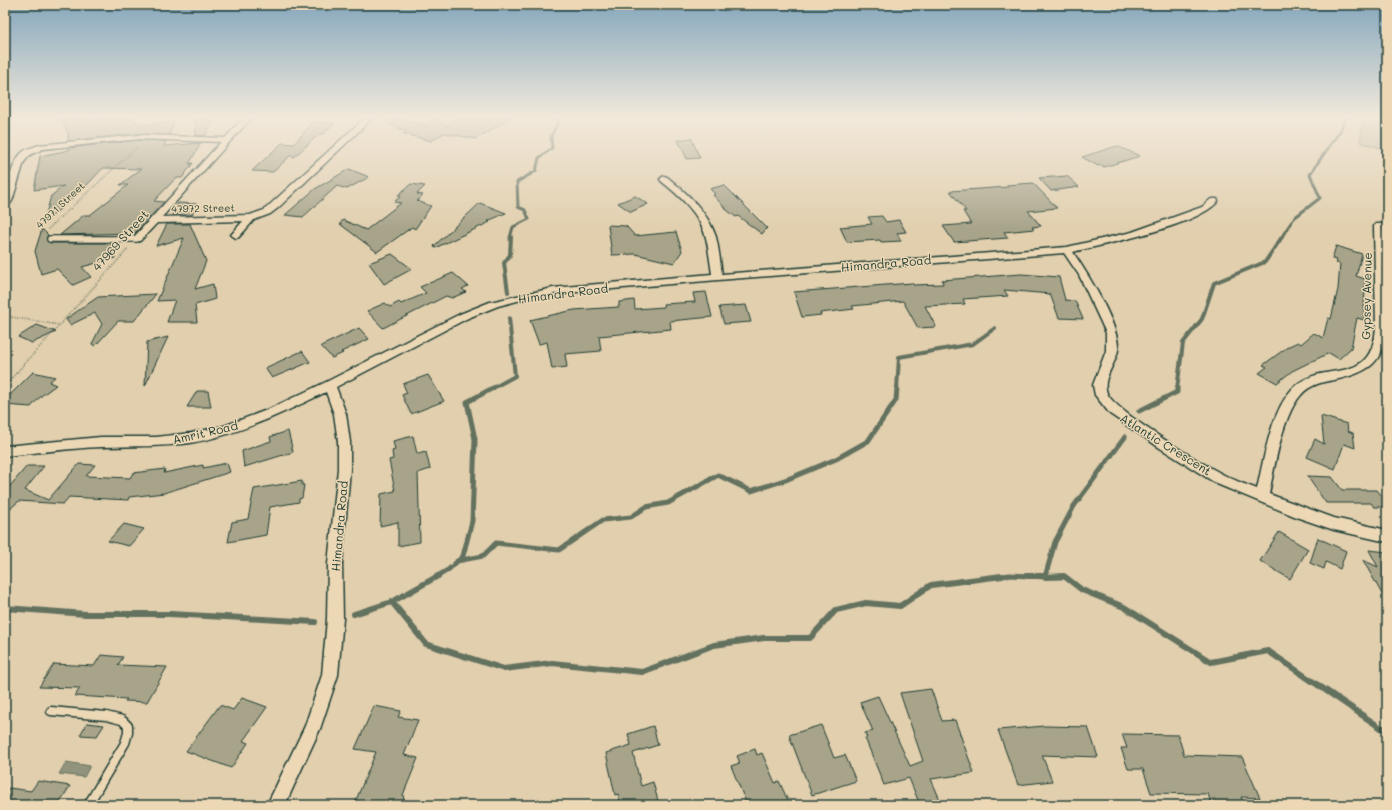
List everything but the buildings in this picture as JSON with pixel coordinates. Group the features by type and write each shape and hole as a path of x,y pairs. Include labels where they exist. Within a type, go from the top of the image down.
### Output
{"street":[{"path":"5,204 8,201 20,161 26,154"},
{"name":"47969 Street","path":"137,239 215,154"},
{"path":"236,234 251,218 267,212 275,206 331,154"},
{"path":"664,179 677,189 702,218 710,235 718,277"},
{"name":"Himandra Road","path":"276,805 312,729 330,675 335,619 335,564 344,469 344,442 340,414 330,385 464,316 494,304 525,296 553,291 1067,250 1134,234 1163,225 1205,209 1214,201"},
{"name":"47972 Street","path":"155,220 251,218"},
{"name":"Gypsey Avenue","path":"1262,497 1283,418 1296,392 1304,385 1324,377 1352,372 1365,366 1371,362 1377,352 1380,340 1381,318 1379,226"},
{"name":"Atlantic Crescent","path":"1067,250 1084,275 1110,333 1112,351 1099,385 1101,395 1105,402 1124,418 1164,445 1222,480 1334,524 1387,536"},
{"name":"Amrit Road","path":"5,451 101,442 174,440 226,430 271,413 330,385"}],"lane":[{"name":"47971 Street","path":"50,239 137,239"},
{"path":"51,711 106,716 122,720 128,726 128,733 125,743 88,805"}],"path":[{"name":"47971 Street","path":"50,239 40,237 130,154"},
{"name":"47969 Street","path":"9,381 137,239"},
{"path":"5,316 59,325"}],"shaded area":[{"path":"66,762 90,766 84,777 59,774"}],"waterway":[{"path":"510,238 513,227 529,219 525,210 518,207 517,182 536,171 539,158 544,154"},
{"path":"1281,238 1294,218 1320,198 1310,174 1324,154"},
{"path":"508,292 504,263 510,255 511,237"},
{"path":"1177,389 1183,343 1202,319 1214,283 1265,262 1282,237"},
{"path":"491,389 515,376 509,318"},
{"path":"897,389 899,357 973,344 995,328"},
{"path":"458,561 463,556 472,521 475,439 467,402 493,388"},
{"path":"458,561 483,556 496,543 559,550 603,520 631,517 646,507 668,503 718,475 751,491 788,479 836,459 868,441 896,400 897,388"},
{"path":"1139,411 1177,392 1177,389"},
{"path":"1045,577 1055,542 1074,506 1125,437"},
{"path":"436,577 448,570 458,561"},
{"path":"392,602 438,576"},
{"path":"392,602 426,644 504,669 552,663 642,672 714,645 764,638 810,638 836,610 866,603 900,606 931,585 1002,576"},
{"path":"994,577 1002,576"},
{"path":"1002,576 1028,576"},
{"path":"1028,576 1045,576"},
{"path":"1028,576 1045,577"},
{"path":"1045,577 1064,576 1082,590 1124,607 1211,662 1268,651 1381,728 1387,728"},
{"path":"1045,577 1065,577"},
{"path":"354,614 392,602"},
{"path":"5,608 86,614 170,614 315,622"}]}
